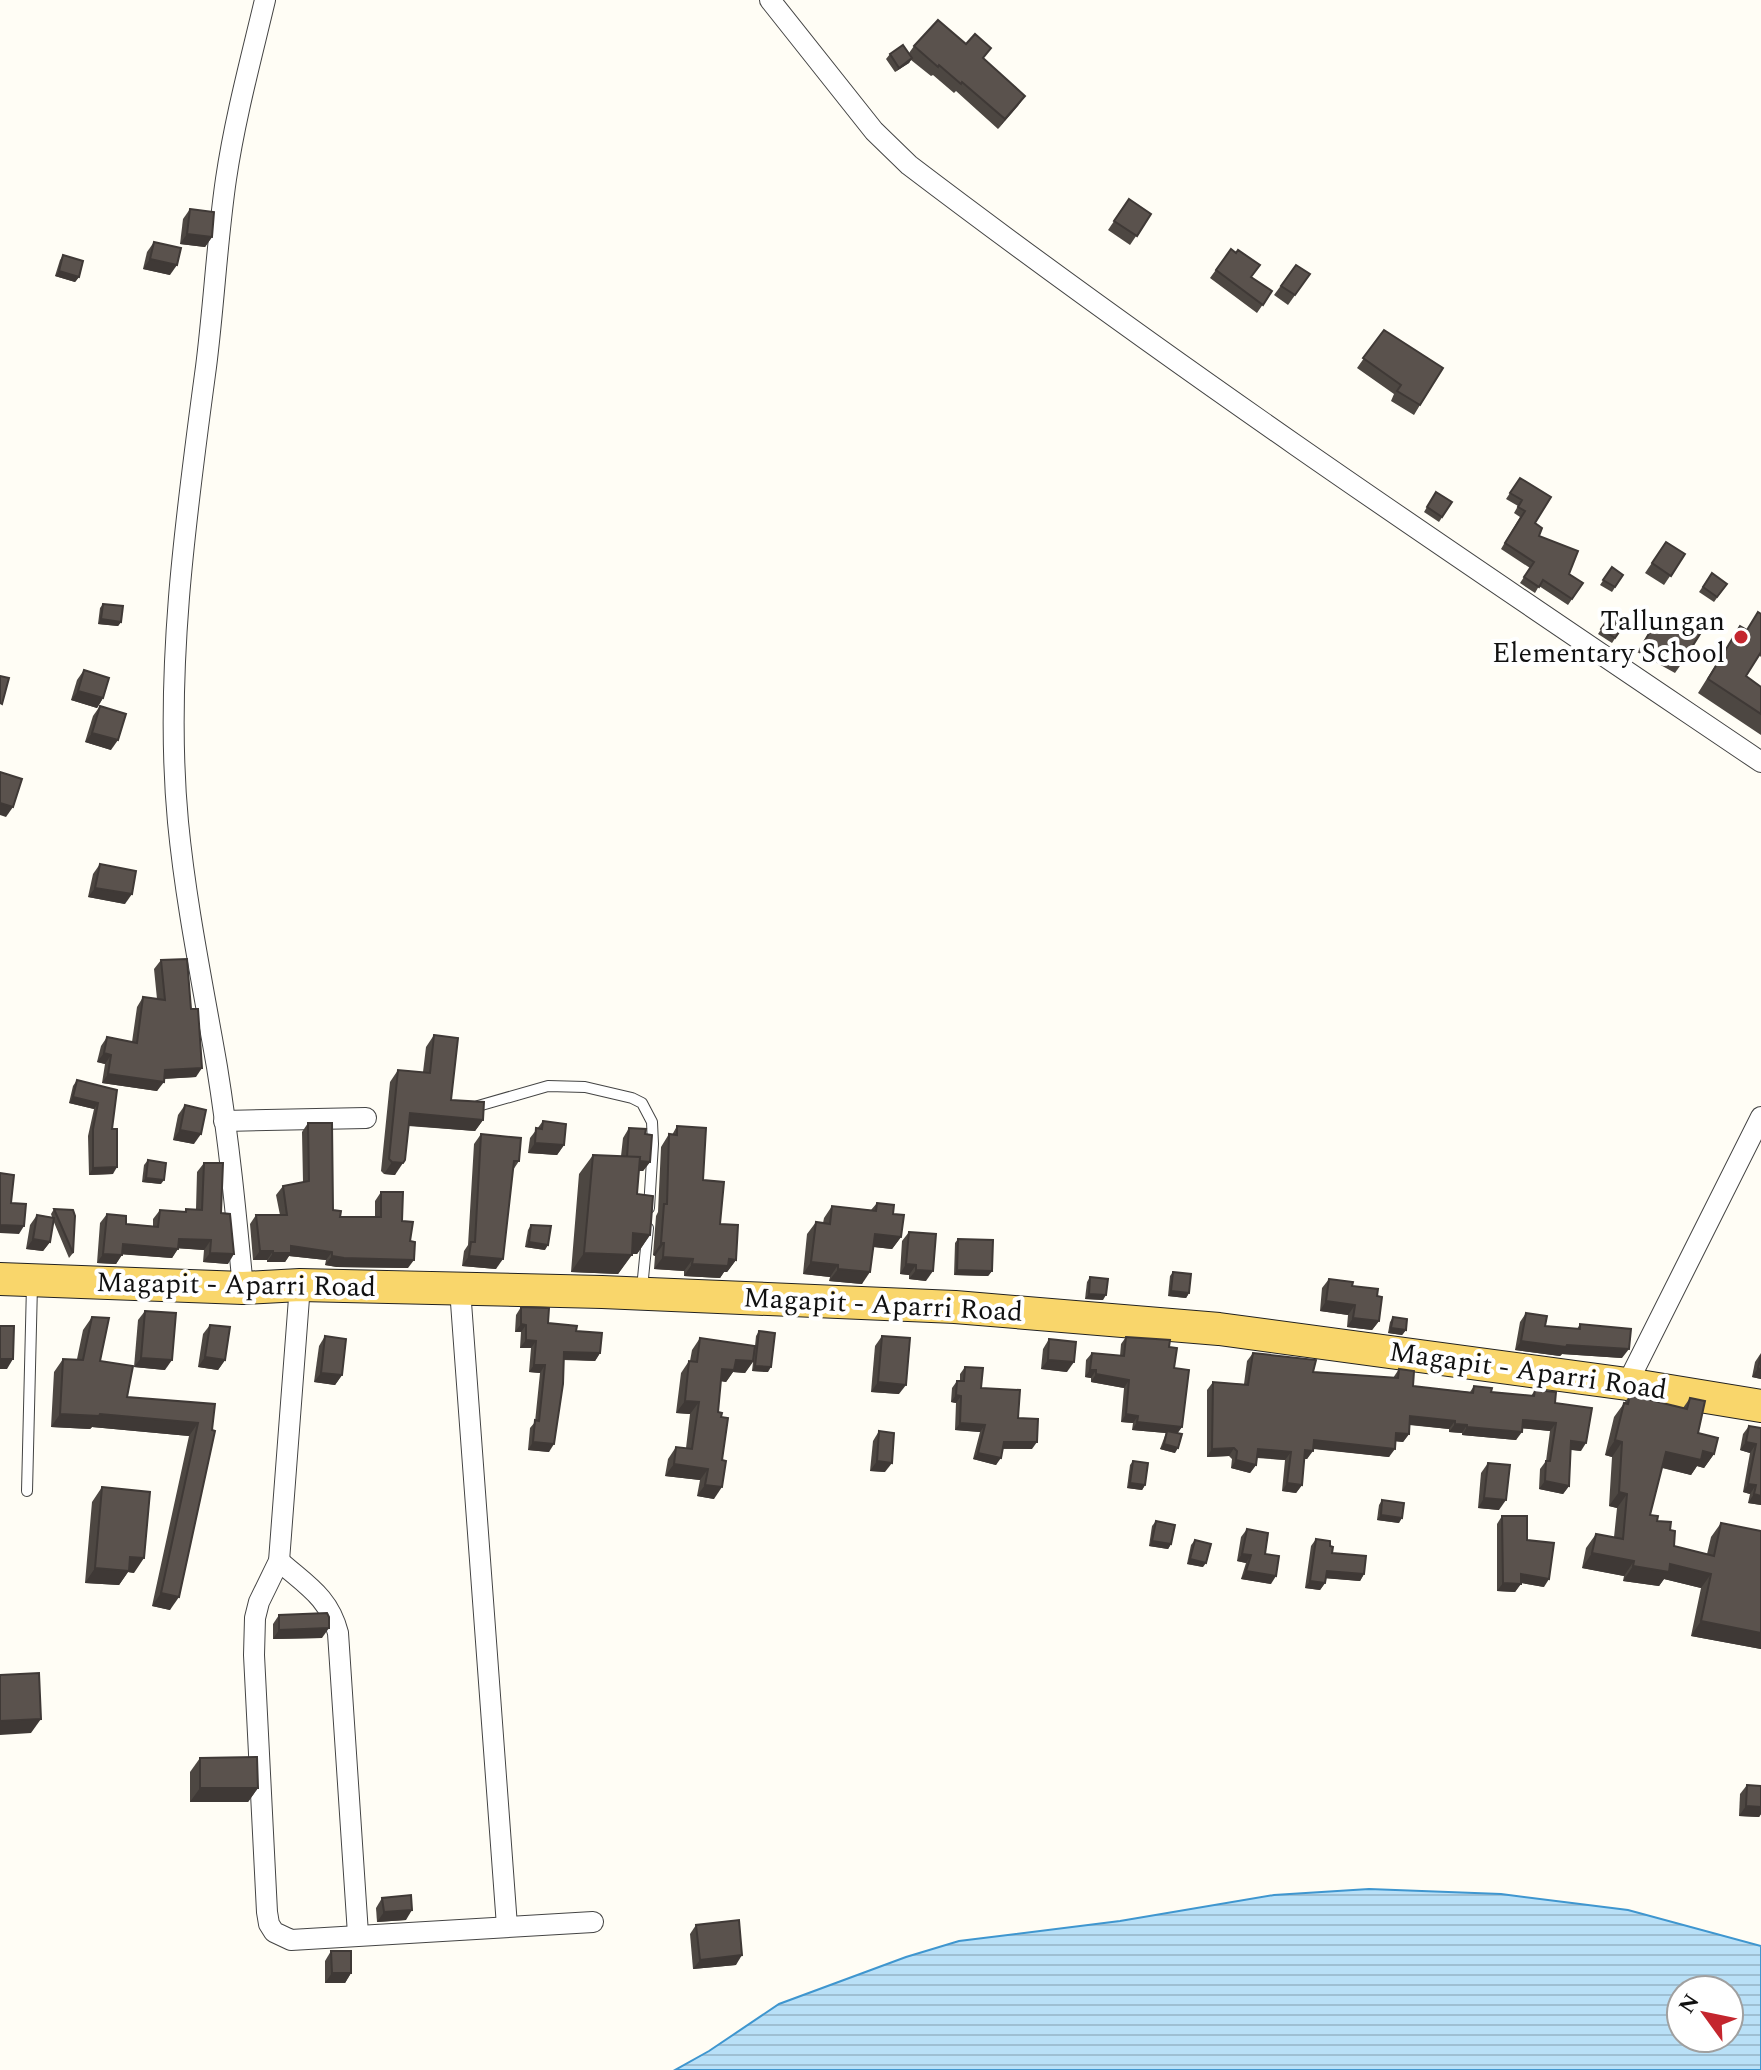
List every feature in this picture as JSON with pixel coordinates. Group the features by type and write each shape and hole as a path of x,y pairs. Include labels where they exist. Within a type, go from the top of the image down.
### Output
{"main road":[{"name":"Magapit - Aparri Road","path":"16,1280 243,1288 300,1285 641,1294 955,1307 1174,1324 1627,1384 1761,1406"}],"street":[{"path":"243,1288 224,1121 193,936 178,820 174,696 184,534 212,320 226,180 265,0"},
{"path":"770,0 874,131 909,165 1279,435 1761,762"},
{"path":"1627,1384 1761,1117"},
{"path":"224,1121 366,1118"},
{"path":"300,1285 279,1561 259,1602 255,1618 261,1820 269,1924 282,1938 291,1940 593,1922"},
{"path":"460,1289 507,1926"},
{"path":"279,1561 326,1602 338,1633 358,1934"}],"lane":[{"path":"478,1106 548,1086 585,1087 642,1103 652,1122 653,1144 641,1294"},
{"path":"16,1280 27,1491"}],"water":[{"path":"1369,1889 1501,1894 1628,1910 1761,1946 1761,2070 675,2070 779,2004 906,1957 959,1941 1120,1921 1274,1895"}],"building":[{"path":"938,20 966,44 975,34 991,48 983,58 1025,96 1005,119 914,46"},
{"path":"903,45 912,58 899,68 890,54"},
{"path":"1129,199 1151,214 1137,236 1114,221"},
{"path":"190,209 214,212 212,237 187,234"},
{"path":"154,242 181,248 177,265 150,259"},
{"path":"1231,249 1236,253 1238,250 1260,265 1251,277 1272,291 1263,305 1216,270"},
{"path":"63,255 83,261 79,277 59,271"},
{"path":"1296,265 1310,274 1295,295 1281,286"},
{"path":"1384,330 1443,368 1420,405 1397,391 1401,385 1363,358"},
{"path":"1520,478 1551,497 1535,523 1542,528 1539,536 1578,551 1569,574 1583,583 1572,599 1543,580 1539,587 1524,577 1534,562 1505,543 1525,511 1518,507 1522,500 1510,493"},
{"path":"1436,492 1452,502 1442,517 1427,507"},
{"path":"1666,542 1685,554 1671,576 1652,563"},
{"path":"1612,567 1623,575 1615,587 1603,580"},
{"path":"1712,573 1727,584 1717,597 1703,587"},
{"path":"103,604 123,606 121,622 101,619"},
{"path":"1758,612 1761,614 1761,652 1746,676 1761,687 1761,714 1708,679 1740,626 1747,630"},
{"path":"1688,615 1705,626 1682,663 1644,642 1658,618 1678,631"},
{"path":"1610,616 1624,625 1615,638 1601,629"},
{"path":"84,670 109,678 103,698 78,691"},
{"path":"0,676 9,678 2,704 0,703"},
{"path":"100,706 126,714 118,740 92,733"},
{"path":"0,772 22,779 13,807 0,803"},
{"path":"100,864 136,871 132,894 95,888"},
{"path":"187,959 191,1009 198,1009 202,1068 165,1070 164,1082 108,1074 111,1055 104,1053 107,1037 137,1043 143,997 165,1000 161,960"},
{"path":"434,1035 458,1038 451,1100 484,1102 483,1120 410,1113 405,1160 403,1163 392,1162 389,1159 398,1070 430,1073"},
{"path":"77,1080 117,1090 112,1129 117,1129 117,1167 93,1168 93,1129 98,1103 73,1097"},
{"path":"185,1105 206,1110 201,1134 180,1130"},
{"path":"543,1121 566,1124 564,1145 535,1143 536,1128 542,1129"},
{"path":"308,1123 332,1123 333,1210 341,1211 340,1217 381,1217 381,1192 403,1192 402,1221 413,1222 410,1241 415,1242 414,1260 344,1258 332,1256 332,1252 291,1246 291,1253 260,1251 256,1215 287,1215 283,1186 309,1181"},
{"path":"677,1126 706,1128 703,1180 724,1182 720,1224 738,1225 736,1260 729,1259 728,1266 692,1264 693,1259 663,1257 664,1243 661,1243 664,1204 667,1204 669,1134 677,1135"},
{"path":"629,1128 646,1129 645,1134 652,1135 650,1162 639,1161 640,1157 627,1157"},
{"path":"481,1134 521,1138 519,1161 514,1161 503,1259 469,1256 471,1242 475,1242"},
{"path":"593,1155 640,1157 637,1194 653,1196 650,1235 633,1233 632,1255 584,1253"},
{"path":"148,1160 166,1163 164,1180 146,1178"},
{"path":"204,1163 223,1163 221,1213 230,1214 234,1254 210,1253 211,1240 179,1239 178,1249 123,1244 122,1255 103,1254 107,1214 126,1216 126,1224 158,1227 160,1210 202,1210"},
{"path":"0,1173 14,1175 11,1203 26,1204 24,1226 0,1225"},
{"path":"877,1203 894,1205 893,1214 904,1215 901,1237 875,1234 870,1272 811,1262 816,1222 830,1224 832,1206 876,1211"},
{"path":"54,1209 73,1210 73,1253"},
{"path":"37,1215 54,1218 50,1242 33,1239"},
{"path":"531,1225 551,1226 548,1245 529,1242"},
{"path":"909,1232 936,1234 933,1271 916,1270 916,1265 906,1264"},
{"path":"958,1239 993,1240 992,1271 957,1270"},
{"path":"1173,1272 1191,1274 1189,1293 1171,1291"},
{"path":"1090,1277 1108,1279 1106,1295 1089,1294"},
{"path":"1329,1279 1378,1289 1377,1296 1382,1297 1379,1321 1353,1318 1355,1305 1326,1301"},
{"path":"521,1307 549,1308 548,1323 577,1326 576,1331 602,1333 600,1353 564,1352 563,1384 554,1444 533,1442 535,1420 539,1421 545,1365 534,1365 536,1341 526,1340 526,1325 521,1324"},
{"path":"145,1311 176,1313 172,1360 141,1358"},
{"path":"1526,1313 1547,1316 1545,1326 1580,1329 1580,1324 1631,1329 1629,1349 1566,1347 1521,1341"},
{"path":"92,1317 109,1318 100,1361 133,1366 127,1397 215,1404 212,1430 215,1431 179,1597 161,1593 198,1423 100,1414 60,1414 63,1359 83,1360"},
{"path":"1393,1317 1407,1319 1406,1330 1391,1328"},
{"path":"210,1325 230,1327 225,1360 205,1357"},
{"path":"0,1326 14,1326 13,1359 0,1359"},
{"path":"759,1331 775,1333 771,1367 755,1366"},
{"path":"325,1336 346,1339 342,1375 321,1373"},
{"path":"882,1336 910,1338 906,1385 878,1382"},
{"path":"1126,1337 1170,1340 1169,1347 1177,1348 1174,1368 1189,1370 1182,1427 1137,1422 1138,1416 1126,1414 1129,1380 1090,1370 1092,1353 1124,1356"},
{"path":"700,1338 755,1346 753,1361 736,1360 734,1370 722,1369 718,1412 722,1413 721,1417 728,1418 722,1487 705,1485 708,1469 674,1464 676,1447 692,1449 699,1402 685,1401 689,1361 697,1362"},
{"path":"1049,1339 1076,1342 1074,1362 1048,1360"},
{"path":"1253,1353 1316,1360 1313,1372 1398,1378 1399,1369 1414,1371 1413,1386 1473,1393 1474,1386 1492,1388 1491,1392 1534,1396 1535,1390 1556,1392 1555,1403 1592,1408 1586,1443 1571,1441 1569,1486 1545,1481 1546,1461 1550,1461 1556,1423 1523,1420 1522,1432 1467,1427 1455,1424 1455,1421 1410,1416 1409,1434 1396,1433 1395,1449 1314,1440 1313,1451 1305,1450 1302,1485 1287,1483 1291,1452 1258,1449 1256,1465 1236,1460 1237,1451 1234,1448 1212,1449 1213,1382 1248,1385"},
{"path":"965,1367 983,1368 981,1388 1020,1390 1018,1418 1038,1419 1037,1442 1004,1442 1001,1458 978,1453 985,1425 960,1423 961,1396 956,1395 957,1381 964,1381"},
{"path":"1630,1395 1687,1409 1690,1398 1705,1401 1698,1433 1718,1438 1714,1454 1703,1451 1701,1460 1666,1452 1650,1515 1658,1516 1657,1521 1671,1522 1670,1530 1675,1531 1674,1546 1714,1556 1721,1523 1761,1531 1761,1633 1701,1621 1711,1574 1670,1564 1669,1572 1633,1566 1634,1561 1592,1553 1596,1534 1623,1539 1627,1494 1619,1492 1622,1442 1615,1440 1624,1403 1628,1404"},
{"path":"1749,1426 1761,1428 1761,1496 1754,1494 1756,1485 1748,1484 1756,1444 1746,1442"},
{"path":"879,1431 894,1433 892,1463 877,1461"},
{"path":"1167,1431 1182,1434 1178,1448 1164,1444"},
{"path":"1133,1461 1148,1463 1145,1485 1130,1483"},
{"path":"1488,1463 1510,1465 1506,1500 1484,1498"},
{"path":"102,1487 150,1492 144,1558 130,1557 129,1571 95,1568"},
{"path":"1382,1500 1404,1503 1402,1518 1381,1515"},
{"path":"1502,1516 1527,1516 1527,1540 1554,1543 1549,1579 1521,1574 1521,1584 1503,1583"},
{"path":"1156,1521 1175,1525 1171,1544 1152,1541"},
{"path":"1247,1529 1268,1533 1265,1554 1279,1556 1276,1576 1246,1571 1251,1555 1242,1554"},
{"path":"1316,1539 1330,1541 1332,1553 1366,1556 1364,1574 1327,1571 1325,1583 1310,1581"},
{"path":"1195,1540 1211,1544 1206,1563 1190,1559"},
{"path":"327,1613 329,1628 279,1630 279,1615"},
{"path":"39,1673 41,1719 0,1721 0,1675"},
{"path":"257,1757 258,1788 200,1788 200,1758"},
{"path":"1747,1785 1761,1786 1761,1807 1746,1806"},
{"path":"411,1895 412,1910 384,1912 382,1898"},
{"path":"739,1920 742,1955 700,1960 696,1925"},
{"path":"331,1951 351,1951 351,1973 332,1973"}],"place":[{"name":"Tallungan Elementary School","path":"1741,637"}]}
